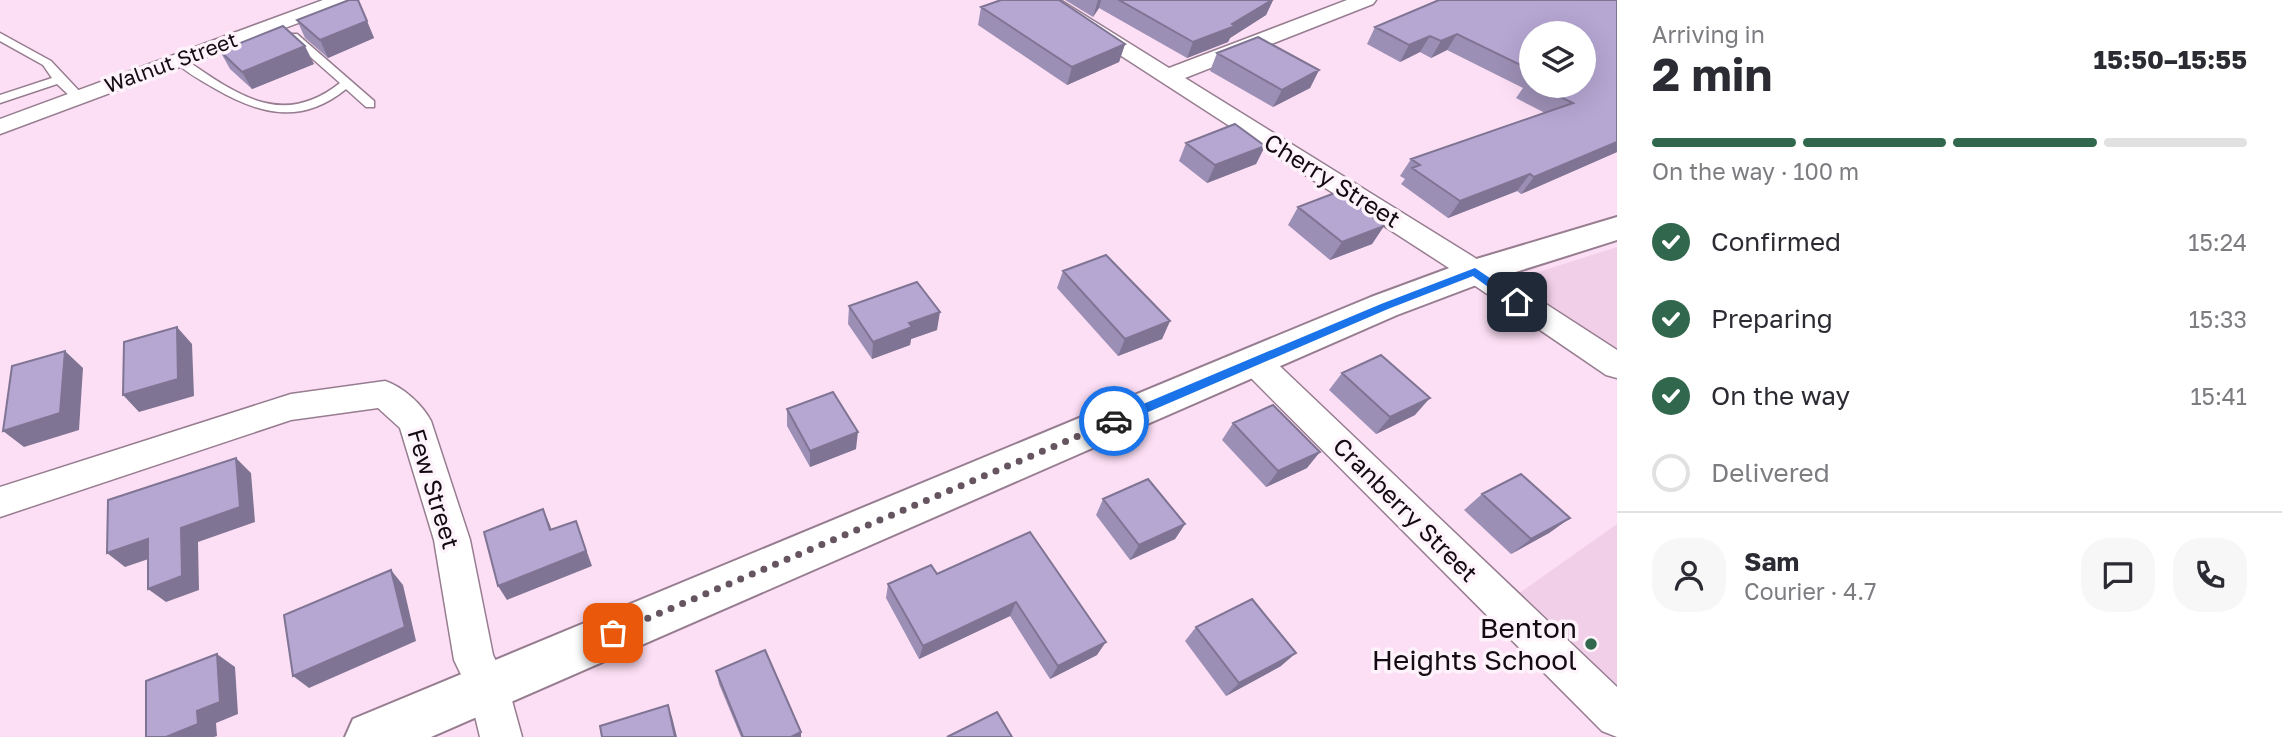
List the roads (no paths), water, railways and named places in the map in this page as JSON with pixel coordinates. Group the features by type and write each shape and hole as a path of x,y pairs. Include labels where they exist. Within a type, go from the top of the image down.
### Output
{"street":[{"name":"Walnut Street","path":"0,127 342,0"},
{"name":"Cherry Street","path":"1045,0 1475,272 1617,366"},
{"path":"1167,77 1366,0"},
{"path":"372,737 1384,306 1475,272 1617,228"},
{"name":"Cranberry Street","path":"1255,362 1617,716"},
{"name":"Few Street","path":"0,502 291,407 385,394 414,421 452,540 474,660 488,686 501,737"}],"lane":[{"path":"278,23 370,104"},
{"path":"0,36 47,63 78,97"},
{"path":"179,60 248,103 288,110 323,101 346,84"},
{"path":"0,99 59,79"}],"place":[{"name":"Benton Heights School","path":"1591,644"}]}
